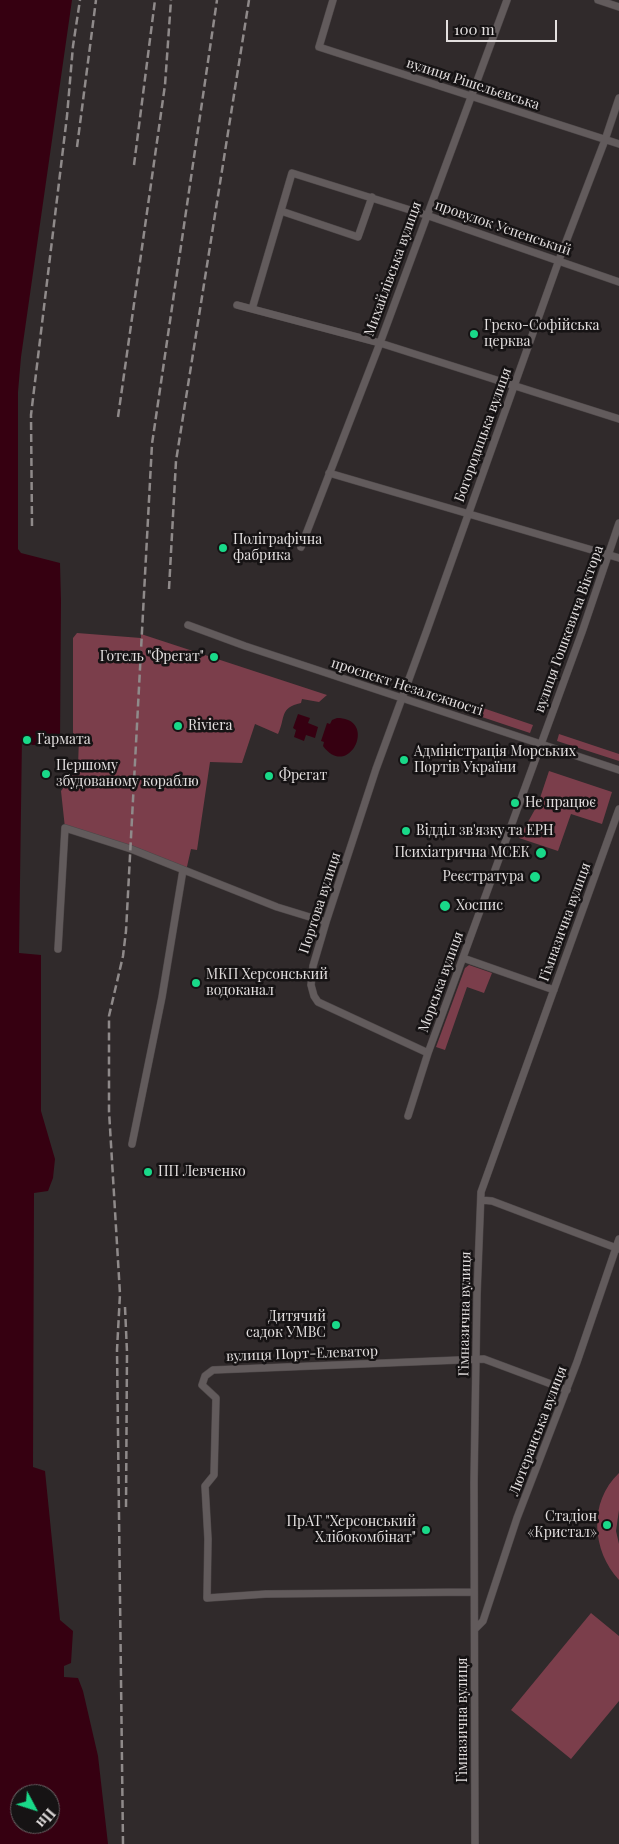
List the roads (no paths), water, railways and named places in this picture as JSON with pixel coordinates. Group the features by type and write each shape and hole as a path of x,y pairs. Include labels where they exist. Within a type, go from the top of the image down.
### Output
{"street":[{"name":"вулиця Рішельєвська","path":"333,0 319,47 619,144"},
{"name":"Михайлівська вулиця","path":"301,546 380,343 507,0"},
{"path":"598,0 619,8"},
{"name":"Богородицька вулиця","path":"402,697 619,98"},
{"name":"провулок Успенський","path":"281,211 292,173 426,215 619,282"},
{"path":"252,309 281,211 358,237 372,197"},
{"path":"238,305 380,343 619,419"},
{"path":"329,473 619,558"},
{"name":"вулиця Гошкевича Віктора","path":"541,744 619,523"},
{"name":"проспект Незалежності","path":"188,625 245,646 619,770"},
{"name":"Портова вулиця","path":"402,697 326,922 313,966 310,985 318,1002 428,1053"},
{"name":"Морська вулиця","path":"408,1116 428,1053 541,744"},
{"name":"Гімназична вулиця","path":"476,1844 474,1592 481,1192 619,809"},
{"path":"58,949 65,828 131,849 277,907 326,922"},
{"path":"132,1144 162,997 183,870"},
{"path":"463,958 554,990"},
{"path":"481,1200 492,1201 617,1248"},
{"name":"Лютеранська вулиця","path":"475,1629 483,1621 517,1518 567,1390 619,1239"},
{"name":"вулиця Порт-Елеватор","path":"474,1592 266,1594 207,1598 208,1539 205,1486 214,1474 216,1398 202,1385 205,1376 213,1370 484,1359 567,1390"}],"railway":[{"path":"32,526 31,415 67,116 73,46 80,0"},
{"path":"77,147 96,0"},
{"path":"134,165 155,0"},
{"path":"118,417 165,85 171,0"},
{"path":"123,1844 117,1350 120,1294 109,1111 109,1016 123,956 126,931 152,444 217,0"},
{"path":"169,589 176,461 249,0"},
{"path":"125,1307 127,1352 126,1510"}],"place":[{"name":"Греко-Софійська церква","path":"474,334"},
{"name":"Поліграфічна фабрика","path":"223,548"},
{"name":"Готель \"Фрегат\"","path":"214,657"},
{"name":"Riviera","path":"178,726"},
{"name":"Гармата","path":"27,740"},
{"name":"Адміністрація Морських Портів України","path":"404,760"},
{"name":"Першому збудованому кораблю","path":"46,774"},
{"name":"Фрегат","path":"269,776"},
{"name":"Не працює","path":"515,803"},
{"name":"Відділ зв'язку та ЕРН","path":"406,831"},
{"name":"Психіатрична МСЕК","path":"541,853"},
{"name":"Реєстратура","path":"535,877"},
{"name":"Хоспис","path":"445,906"},
{"name":"МКП Херсонський водоканал","path":"196,983"},
{"name":"ПП Левченко","path":"148,1172"},
{"name":"Дитячий садок УМВС","path":"336,1325"},
{"name":"Стадіон «Кристал»","path":"607,1525"},
{"name":"ПрАТ \"Херсонський Хлібокомбінат\"","path":"426,1530"}]}
